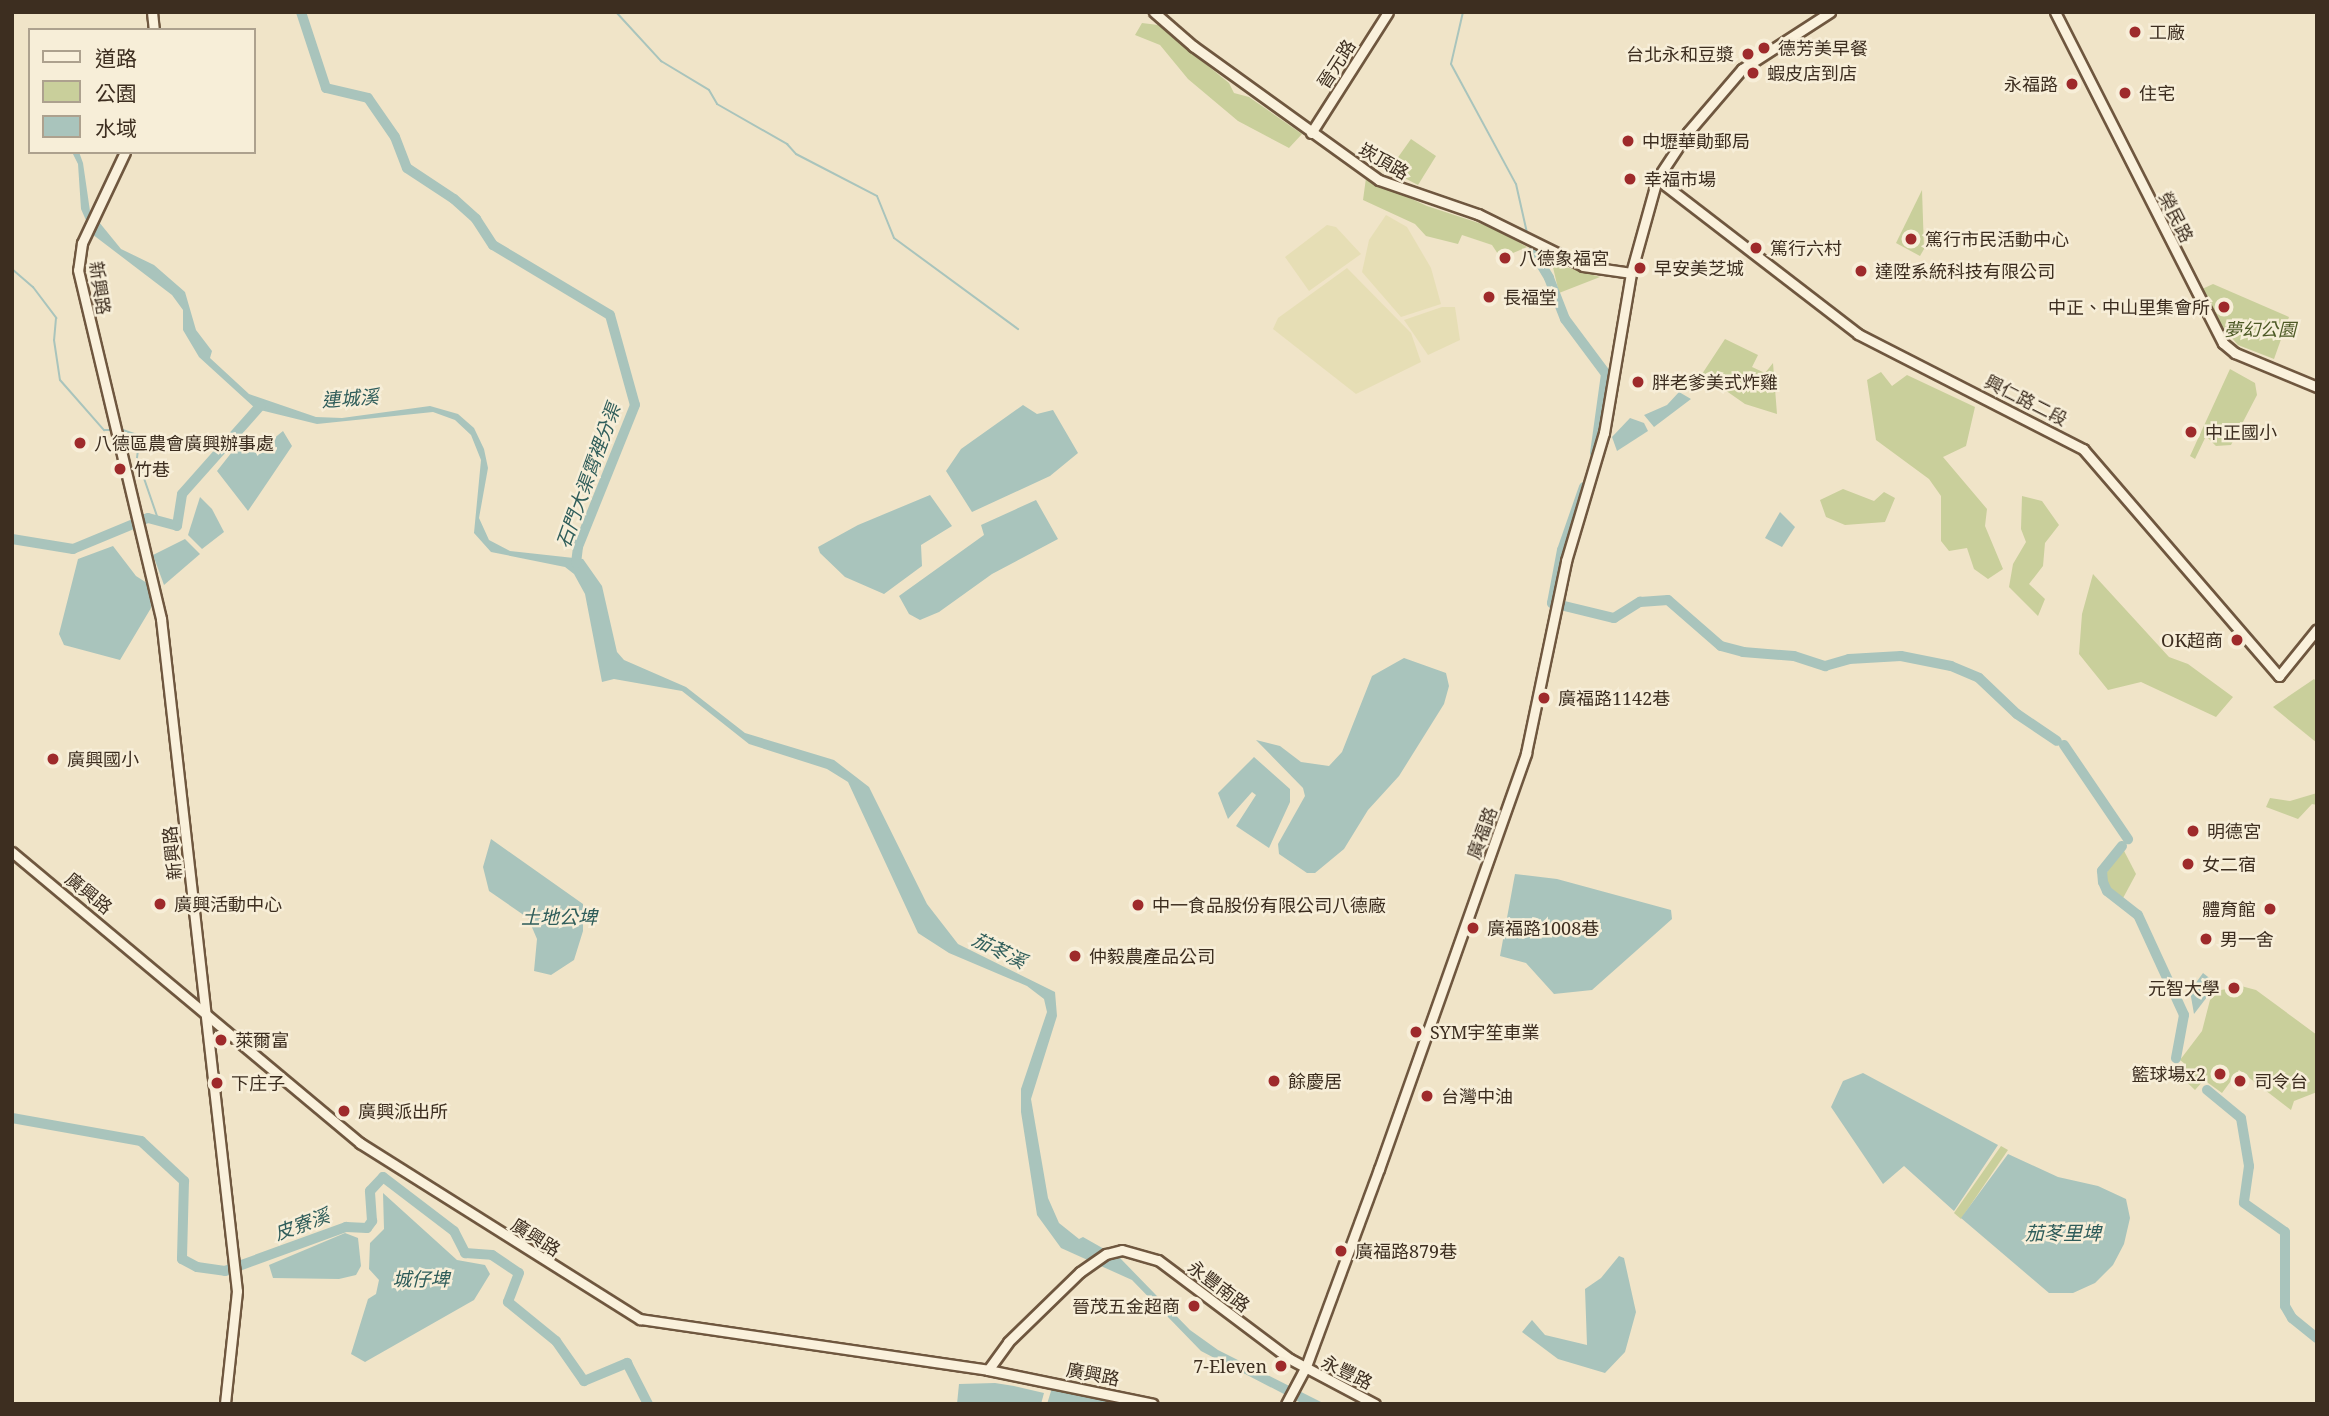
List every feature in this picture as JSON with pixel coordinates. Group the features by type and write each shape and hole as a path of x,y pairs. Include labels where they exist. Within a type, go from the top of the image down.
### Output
{"street":[{"name":"崁頂路","path":"1154,12 1311,133 1379,180 1478,214 1583,265 1631,273"},
{"name":"晉元路","path":"1311,133 1388,12"},
{"name":"廣福路","path":"1287,1401 1305,1369 1526,753 1556,626 1566,561 1604,433 1631,273 1657,179 1688,132 1742,69 1830,12"},
{"name":"榮民路","path":"2055,12 2223,343 2235,354 2317,387"},
{"name":"新興路","path":"124,154 78,254 78,270 161,619 235,1275 237,1309 225,1404"},
{"name":"興仁路二段","path":"1657,179 1858,334 2083,449 2279,676 2317,629"},
{"name":"廣興路","path":"12,852 360,1143 640,1320 988,1370 1153,1404"},
{"name":"永豐南路","path":"988,1370 1008,1342 1084,1269 1106,1254 1122,1250 1158,1260 1305,1369"},
{"name":"永豐路","path":"1305,1369 1375,1404"}],"shaded area":[{"path":"1386,215 1407,227 1431,268 1441,304 1401,317 1362,272 1369,240"},
{"path":"1327,225 1336,227 1361,254 1309,291 1285,257"},
{"path":"1347,268 1411,333 1421,362 1356,394 1273,329 1278,318"},
{"path":"1442,307 1455,307 1460,340 1428,355 1404,320"}],"green space":[{"path":"1142,23 1158,25 1229,83 1234,93 1249,97 1302,134 1289,148 1238,121 1188,79 1160,45 1135,35"},
{"path":"1411,139 1436,156 1418,185 1389,170"},
{"path":"1366,178 1427,206 1494,228 1527,247 1513,253 1503,249 1498,254 1492,245 1462,235 1458,244 1426,236 1415,224 1363,200"},
{"path":"1922,190 1924,249 1920,256 1896,243"},
{"path":"1552,263 1600,277 1559,293"},
{"name":"夢幻公園","path":"2213,284 2289,317 2274,359 2238,345 2225,330 2200,290"},
{"path":"1725,339 1758,355 1752,367 1765,373 1773,363 1777,414 1745,404 1702,374"},
{"path":"2230,369 2255,383 2257,395 2231,445 2216,446 2206,436 2195,459 2190,456"},
{"path":"1881,372 1892,386 1907,375 1975,407 1966,446 1943,457 1987,509 1985,526 2003,569 1988,579 1974,569 1967,548 1949,551 1941,541 1941,496 1929,479 1876,440 1867,380"},
{"path":"1843,489 1874,501 1884,492 1895,498 1885,522 1845,525 1826,517 1820,500"},
{"path":"2022,496 2042,501 2059,525 2045,543 2043,566 2029,584 2045,599 2038,616 2009,587 2013,564 2026,542 2021,529"},
{"path":"2093,574 2169,657 2188,664 2233,697 2216,717 2141,682 2108,690 2079,654 2082,614"},
{"path":"2314,679 2317,682 2317,743 2273,707"},
{"path":"2317,793 2317,805 2312,804 2298,819 2266,807 2270,798 2290,801"},
{"path":"2121,845 2136,874 2122,900 2103,880"},
{"path":"2241,986 2256,990 2317,1035 2317,1092 2294,1101 2291,1110 2239,1070 2222,1093 2204,1080 2195,1090 2177,1073 2185,1064 2180,1060 2202,1031 2210,1000 2221,990"},
{"path":"2001,1146 2008,1150 1961,1219 1954,1213"}],"water":[{"path":"73,154 80,154 83,163 90,211 121,249 154,265 185,292 196,330 212,351 210,358 249,394 316,417 342,418 430,406 458,414 474,428 484,449 488,468 479,518 489,540 510,551 583,559 602,586 617,652 624,660 686,687 745,733 834,760 869,787 927,904 958,944 1055,992 1057,1016 1031,1099 1048,1198 1059,1223 1079,1239 1083,1237 1120,1258 1190,1330 1218,1350 1325,1404 1303,1404 1201,1351 1132,1280 1061,1248 1037,1215 1021,1112 1021,1089 1047,1012 1044,999 1027,986 949,953 918,933 848,782 827,769 749,744 682,691 614,679 602,682 585,594 574,574 565,567 491,552 474,533 481,460 471,435 455,420 433,412 317,424 256,409 199,357 183,330 183,310 172,295 92,234 81,209 78,164"},
{"path":"1679,392 1691,399 1654,427 1644,415 1667,405"},
{"path":"1023,405 1037,414 1053,410 1078,453 1050,476 972,512 946,471 961,449"},
{"path":"1630,418 1644,423 1648,431 1617,451 1612,437"},
{"path":"283,431 292,446 248,511 217,471 243,438 252,448 267,444"},
{"path":"930,495 952,526 921,545 922,566 884,594 845,577 820,553 818,547 858,525"},
{"path":"200,497 212,509 224,532 202,549 188,535"},
{"path":"1036,500 1058,539 992,574 939,612 920,620 909,614 899,596 984,535 981,525"},
{"path":"1780,512 1795,527 1782,547 1765,538"},
{"path":"185,539 200,554 164,585 153,555"},
{"path":"113,546 136,576 150,585 151,608 120,660 64,645 59,634 78,559"},
{"path":"1404,658 1446,673 1449,686 1444,704 1399,776 1368,810 1344,849 1315,873 1307,873 1279,854 1278,844 1305,796 1303,788 1256,740 1280,746 1301,762 1329,766 1342,752 1372,676"},
{"path":"1254,757 1290,789 1290,802 1269,848 1236,826 1256,795 1252,792 1228,819 1218,793"},
{"name":"土地公埤","path":"491,839 583,904 583,931 574,960 551,975 534,971 537,939 528,918 489,891 483,867"},
{"path":"1515,874 1557,879 1671,910 1672,919 1592,990 1554,994 1526,963 1500,956"},
{"path":"2203,973 2217,984 2194,1014 2190,991"},
{"path":"1863,1073 1998,1145 1954,1211 1904,1166 1883,1184 1831,1107 1843,1081"},
{"name":"茄苳里埤","path":"2008,1154 2058,1177 2098,1186 2126,1199 2130,1218 2124,1244 2113,1265 2095,1283 2073,1293 2049,1293 1961,1218"},
{"name":"城仔埤","path":"383,1193 457,1260 485,1265 490,1274 474,1300 365,1362 351,1354 368,1299 376,1294 379,1280 369,1269 370,1243 384,1229"},
{"name":"城仔埤","path":"345,1233 358,1238 361,1266 356,1275 339,1279 273,1278 269,1265"},
{"path":"1619,1256 1624,1258 1636,1312 1625,1352 1605,1373 1558,1359 1522,1332 1532,1320 1545,1335 1587,1345 1585,1289 1601,1278"},
{"path":"995,1383 1044,1393 1041,1404 957,1404 959,1384"},
{"path":"1052,1388 1080,1395 1123,1404 1047,1404"}],"waterway":[{"name":"石門大渠霄裡分渠","path":"301,12 326,88 368,98 395,137 407,168 454,199 476,219 493,245 610,315 635,405 578,547 576,563"},
{"path":"616,12 661,61 709,90 717,104 787,144 796,154 877,196 894,238 1018,329"},
{"path":"1463,12 1451,64 1516,184 1527,233"},
{"path":"1533,251 1549,278 1565,319 1606,374 1595,453"},
{"path":"12,269 33,287 56,318 54,340 60,380 104,430 111,430"},
{"path":"12,539 73,549 148,518 177,526 182,494 260,406"},
{"path":"120,429 140,436 137,458 158,519"},
{"path":"1584,487 1562,550 1552,603 1614,618 1640,602 1668,600 1721,646 1743,652 1794,656 1825,666 1849,659 1901,656 1951,666 1979,678 2017,714 2057,741"},
{"path":"2064,745 2128,839"},
{"path":"2122,846 2102,871 2103,882 2107,891 2138,915 2184,1015 2176,1058"},
{"path":"2207,1090 2241,1118 2249,1166 2244,1203 2285,1232 2285,1306 2292,1318 2317,1338"},
{"name":"皮寮溪","path":"12,1118 141,1141 184,1181 182,1259 197,1267 225,1271 346,1227 367,1228 372,1221 370,1191 383,1177 454,1231 465,1253 492,1255 519,1273 508,1302 556,1341 584,1381 627,1363 648,1404"}],"place":[{"name":"工廠","path":"2135,32"},
{"name":"德芳美早餐","path":"1764,48"},
{"name":"台北永和豆漿","path":"1748,54"},
{"name":"蝦皮店到店","path":"1753,73"},
{"name":"永福路","path":"2072,84"},
{"name":"住宅","path":"2125,93"},
{"name":"中壢華勛郵局","path":"1628,141"},
{"name":"幸福市場","path":"1630,179"},
{"name":"篤行市民活動中心","path":"1911,239"},
{"name":"篤行六村","path":"1756,248"},
{"name":"八德象福宮","path":"1505,258"},
{"name":"早安美芝城","path":"1640,268"},
{"name":"達陞系統科技有限公司","path":"1861,271"},
{"name":"長福堂","path":"1489,297"},
{"name":"中正、中山里集會所","path":"2224,307"},
{"name":"胖老爹美式炸雞","path":"1638,382"},
{"name":"中正國小","path":"2191,432"},
{"name":"八德區農會廣興辦事處","path":"80,443"},
{"name":"竹巷","path":"120,469"},
{"name":"OK超商","path":"2237,640"},
{"name":"廣福路1142巷","path":"1544,698"},
{"name":"廣興國小","path":"53,759"},
{"name":"明德宮","path":"2193,831"},
{"name":"女二宿","path":"2188,864"},
{"name":"廣興活動中心","path":"160,904"},
{"name":"中一食品股份有限公司八德廠","path":"1138,905"},
{"name":"體育館","path":"2270,909"},
{"name":"廣福路1008巷","path":"1473,928"},
{"name":"男一舍","path":"2206,939"},
{"name":"仲毅農產品公司","path":"1075,956"},
{"name":"元智大學","path":"2234,988"},
{"name":"SYM宇笙車業","path":"1416,1032"},
{"name":"萊爾富","path":"221,1040"},
{"name":"籃球場x2","path":"2220,1074"},
{"name":"餘慶居","path":"1274,1081"},
{"name":"司令台","path":"2240,1081"},
{"name":"下庄子","path":"217,1083"},
{"name":"台灣中油","path":"1427,1096"},
{"name":"廣興派出所","path":"344,1111"},
{"name":"廣福路879巷","path":"1341,1251"},
{"name":"晉茂五金超商","path":"1194,1306"},
{"name":"7-Eleven","path":"1281,1366"}],"water label":[{"name":"連城溪","path":"350,399"},
{"name":"茄苳溪","path":"999,951"}]}
